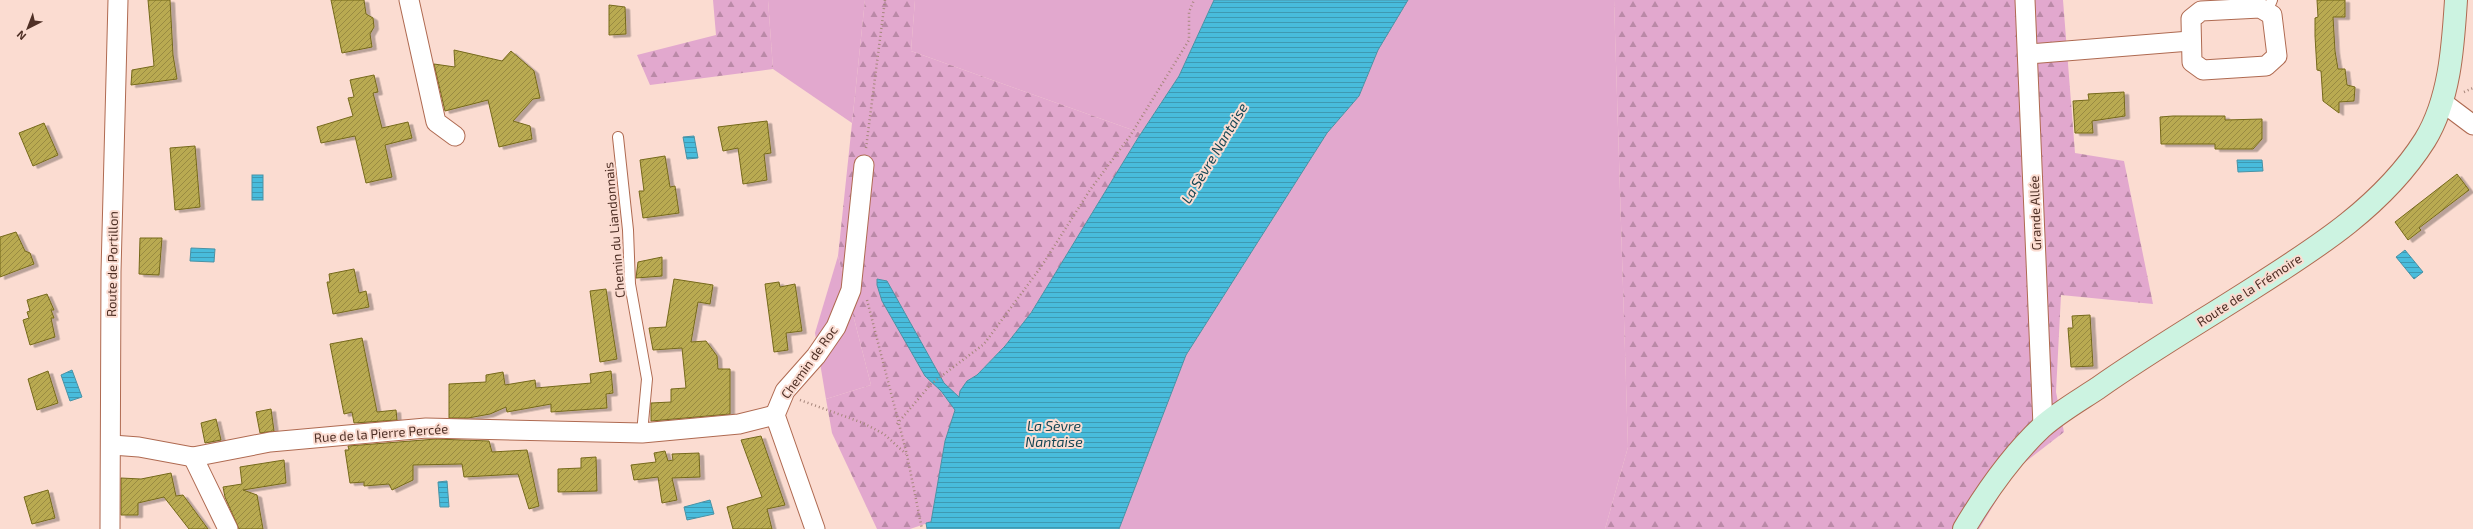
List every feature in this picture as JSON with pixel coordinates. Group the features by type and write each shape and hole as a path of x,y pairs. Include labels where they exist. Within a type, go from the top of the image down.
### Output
{"street":[{"path":"409,0 436,122 455,136"},
{"name":"Grande Allée","path":"2026,0 2043,426"},
{"name":"Route de la Frémoire","path":"1964,529 1983,497 2017,454 2043,426 2112,378 2280,271 2361,214 2395,180 2426,138 2441,101 2453,42 2456,0"},
{"name":"Route de Portillon","path":"110,529 112,445 111,272 113,4"},
{"path":"2269,6 2272,15 2277,56 2266,66 2203,70 2192,62 2190,41 2191,19 2201,11 2260,8 2269,6"},
{"path":"2028,54 2190,41"},
{"path":"2441,101 2473,125"},
{"name":"Chemin de Roc","path":"774,415 785,391 816,356 836,327 851,290 864,165"},
{"path":"774,415 815,529"},
{"name":"Rue de la Pierre Percée","path":"193,457 270,442 426,428 642,432 739,424 774,415"},
{"path":"112,445 139,447 193,457 228,529"}],"lane":[{"name":"Chemin du Liandonnais","path":"618,137 628,230 630,284 647,379 642,432"}],"path":[{"path":"864,165 884,0"},
{"path":"897,424 931,384 942,374 984,344 1041,267 1090,190 1130,136 1189,40 1189,12 1194,0"},
{"path":"866,294 897,424 907,455 922,529"},
{"path":"794,398 863,422 884,434 907,455"}],"green space":[{"path":"713,0 768,0 773,69 650,85 637,55 716,35"},
{"path":"768,0 865,0 852,123 773,69"},
{"path":"865,0 915,0 911,51 1141,133 1031,313 1005,346 977,375 967,381 945,441 931,522 910,529 877,529 832,433 826,399 871,385 838,256"},
{"path":"915,0 1214,0 1179,76 1141,133 911,51"},
{"path":"1408,0 1614,0 1628,447 1605,529 1119,529 1186,355 1327,133 1359,96 1378,50"},
{"path":"1614,0 2063,0 2075,153 2124,161 2153,304 2061,295 2056,392 2064,432 2015,470 1979,529 1605,529 1628,447"},
{"path":"838,256 871,385 826,399 815,333"}],"water":[{"name":"La Sèvre Nantaise","path":"1214,0 1408,0 1378,50 1359,96 1327,133 1186,355 1119,529 927,529 926,523 931,522 945,441 955,410 941,391 925,376 882,301 877,285 877,279 887,281 944,383 959,397 960,391 967,381 977,375 1005,346 1031,313 1138,138 1179,76"},
{"path":"694,136 698,158 687,159 683,137"},
{"path":"2237,160 2262,160 2263,171 2238,172"},
{"path":"252,175 263,175 263,200 252,200"},
{"path":"191,248 215,249 214,262 190,261"},
{"path":"2405,250 2423,272 2414,279 2396,257"},
{"path":"72,370 82,397 70,401 61,375"},
{"path":"447,481 449,507 440,507 438,482"},
{"path":"710,500 714,514 687,520 684,507"}],"building":[{"path":"148,0 170,0 173,55 177,79 131,85 132,70 154,66"},
{"path":"331,0 364,0 366,14 373,18 374,27 370,34 372,47 342,53"},
{"path":"2317,0 2345,0 2345,17 2333,17 2335,51 2338,69 2345,69 2347,85 2355,87 2354,101 2339,102 2339,113 2323,101 2321,71 2317,70 2315,18 2318,17"},
{"path":"609,5 625,7 626,34 609,35"},
{"path":"454,50 502,61 511,51 534,71 540,98 533,99 513,121 530,126 532,139 499,147 488,100 445,111 434,64 455,67"},
{"path":"374,75 378,92 373,93 382,128 408,122 412,138 385,145 392,177 366,183 355,136 321,143 317,127 353,116 348,98 354,97 350,80"},
{"path":"2124,92 2125,116 2092,121 2093,133 2075,133 2073,101 2089,100 2088,94"},
{"path":"2225,116 2225,120 2262,119 2262,139 2253,149 2215,149 2215,144 2161,144 2160,117"},
{"path":"767,121 771,153 764,154 767,180 743,184 738,148 723,151 718,127"},
{"path":"44,123 58,155 33,166 19,133"},
{"path":"195,146 200,207 175,210 170,148"},
{"path":"665,156 670,187 675,186 679,213 643,218 639,191 644,191 640,160"},
{"path":"2457,174 2469,190 2419,228 2421,230 2408,240 2395,222"},
{"path":"16,232 25,251 30,253 34,264 0,277 0,237"},
{"path":"140,238 162,238 159,275 139,274"},
{"path":"662,257 662,276 636,278 638,262"},
{"path":"354,269 359,293 366,291 369,307 333,314 327,282 330,282 329,274"},
{"path":"674,279 713,285 710,304 698,302 691,342 706,341 717,356 718,369 730,369 730,414 651,421 651,403 671,402 671,389 686,388 682,348 653,350 649,328 666,327"},
{"path":"779,282 780,287 795,284 802,331 786,333 788,350 774,352 765,284"},
{"path":"606,289 617,359 600,362 590,291"},
{"path":"47,294 54,310 51,310 54,318 51,318 55,337 30,345 23,320 29,318 27,312 30,311 27,300"},
{"path":"2090,315 2093,366 2071,367 2068,328 2073,328 2072,316"},
{"path":"362,338 377,412 396,410 397,420 354,423 352,412 344,414 330,344"},
{"path":"48,371 58,403 37,410 28,379"},
{"path":"611,371 613,393 606,394 607,408 551,412 551,404 507,412 506,407 490,414 468,418 449,418 449,384 486,382 486,375 503,372 505,385 535,380 536,388 591,383 590,374"},
{"path":"271,409 274,431 260,433 256,412"},
{"path":"216,419 221,440 205,443 201,423"},
{"path":"761,436 785,505 767,509 772,529 733,529 727,507 762,497 741,440"},
{"path":"436,439 489,441 492,452 527,450 539,506 529,509 518,474 464,477 462,464 413,465 413,480 392,490 389,484 364,486 364,482 350,483 345,450 349,450 348,446"},
{"path":"665,451 668,461 673,460 672,454 699,453 700,477 672,478 677,500 662,503 658,477 634,480 631,465 656,462 654,453"},
{"path":"596,457 597,491 558,492 558,469 581,468 581,458"},
{"path":"284,460 286,483 243,490 257,495 263,529 239,529 225,497 223,487 242,484 240,467"},
{"path":"171,473 176,496 183,495 208,529 189,529 164,497 138,503 138,515 121,515 121,478 141,479"},
{"path":"48,490 55,518 32,524 24,497"}]}
